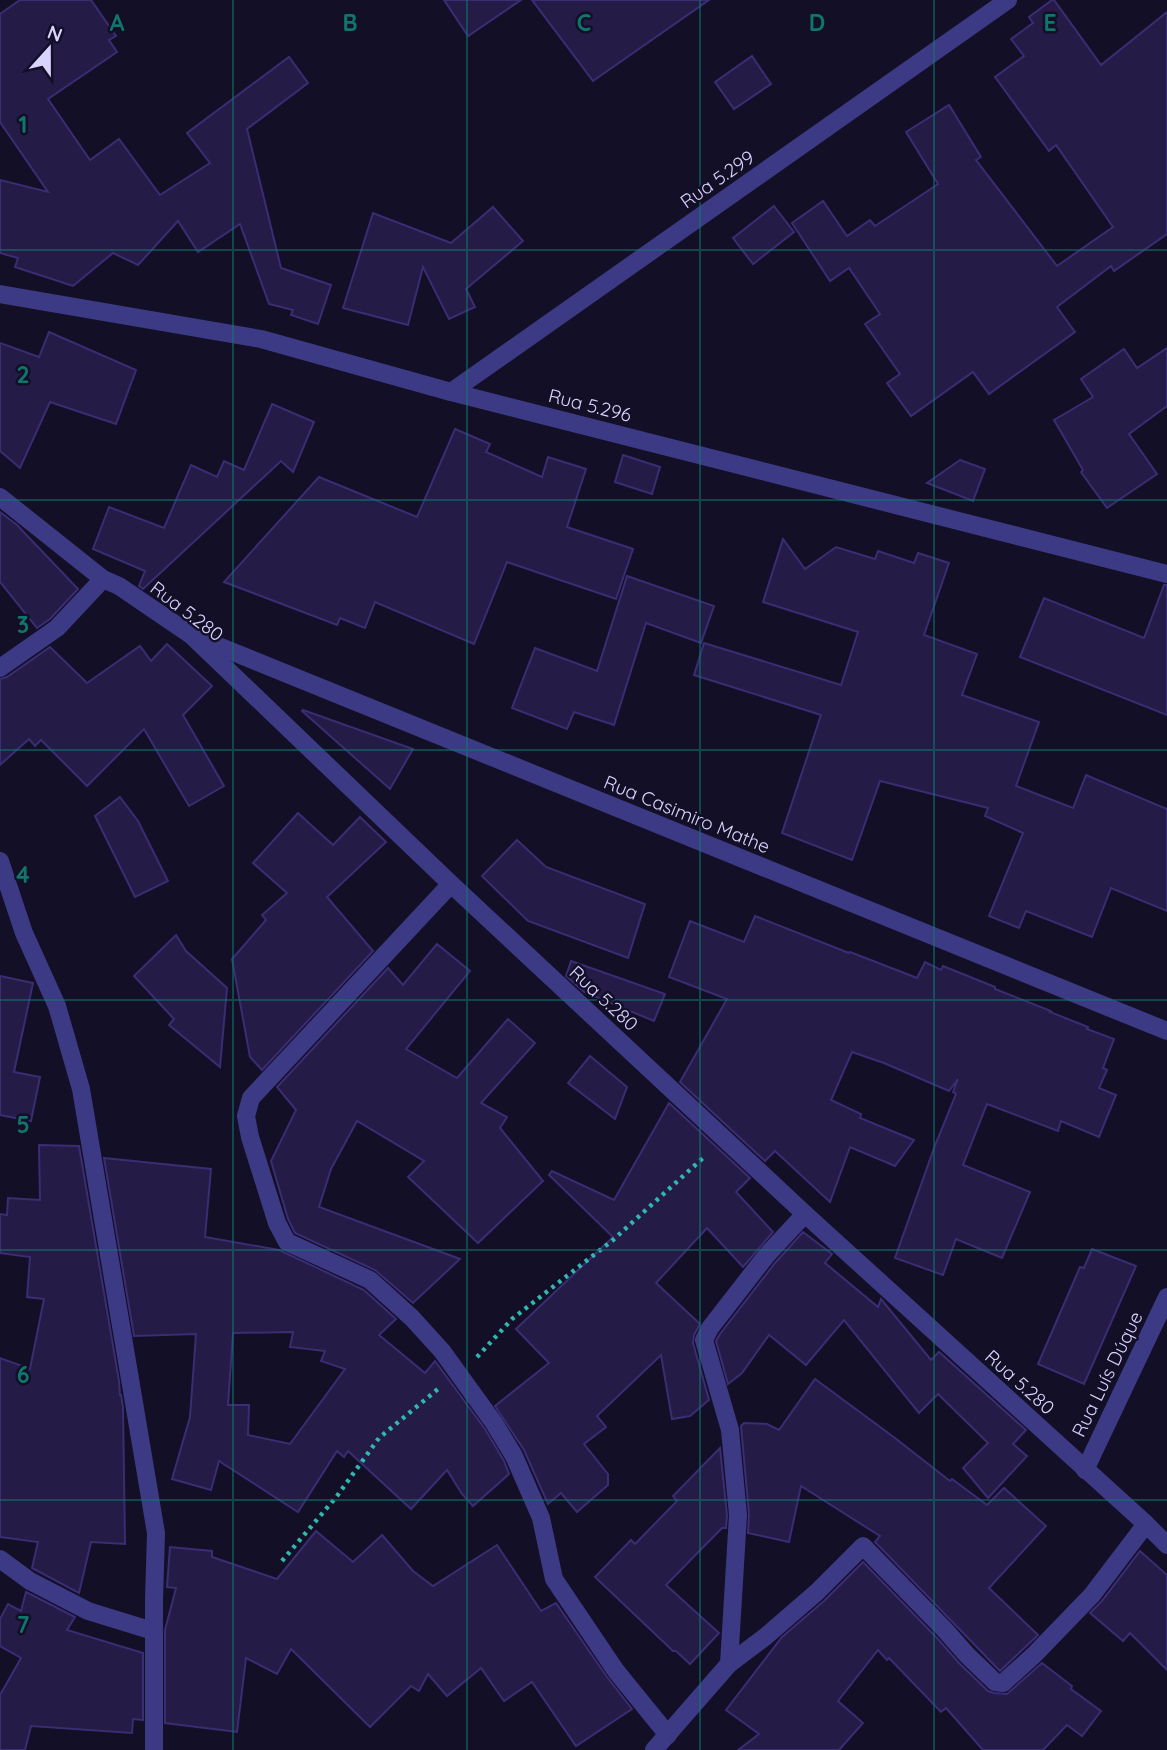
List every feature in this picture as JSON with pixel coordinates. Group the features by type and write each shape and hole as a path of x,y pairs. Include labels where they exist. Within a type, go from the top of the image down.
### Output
{"street":[{"name":"Rua 5.299","path":"451,391 1007,0"},
{"name":"Rua 5.296","path":"0,294 261,339 451,391 1167,574"},
{"name":"Rua 5.280","path":"0,497 103,579 120,586 191,635 451,884 724,1139 1167,1545"},
{"path":"0,668 57,628 103,579"},
{"name":"Rua Casimiro Mathe","path":"191,635 1167,1031"},
{"path":"0,861 24,933 57,1006 81,1089 156,1533 154,1750"},
{"path":"451,884 251,1098 246,1116 250,1137 277,1223 287,1242 370,1280 412,1318 442,1351 494,1423 513,1456 541,1518 554,1579 616,1671 668,1735"},
{"path":"729,1664 738,1515 730,1430 704,1340 710,1328 766,1256 805,1214"},
{"name":"Rua Luís Dúque","path":"1084,1469 1167,1297"},
{"path":"654,1750 729,1664 817,1592 863,1546 967,1655 995,1682 1003,1683 1092,1595 1146,1524"},
{"path":"0,1559 30,1581 88,1611 153,1631"}],"path":[{"path":"474,1361 512,1319 613,1240 724,1139"},
{"path":"282,1561 337,1496 379,1438 445,1384"}],"building":[{"path":"20,0 91,0 116,36 109,40 117,52 48,99 90,160 119,139 160,195 210,163 187,133 289,57 308,83 247,129 281,268 331,285 318,324 291,315 293,310 269,304 240,224 198,252 178,221 138,265 113,253 73,286 15,267 18,258 0,253 0,180 48,192 0,122 0,14"},
{"path":"444,0 521,0 468,36"},
{"path":"532,0 709,0 593,81"},
{"path":"1052,0 1101,65 1167,12 1167,234 1114,271 1111,266 1057,307 1075,332 989,394 973,372 911,416 887,383 900,374 865,324 880,314 849,268 830,281 792,223 823,201 847,236 870,220 875,226 938,184 906,132 949,105 981,157 976,160 1057,266 1113,227 1056,145 1049,151 995,77 1024,56 1011,39 1033,23 1029,17"},
{"path":"752,56 771,84 734,109 715,82"},
{"path":"774,206 794,232 753,264 733,238"},
{"path":"493,207 523,241 466,289 475,307 449,319 423,267 408,325 343,308 373,213 451,243"},
{"path":"49,332 136,370 116,424 50,402 20,468 0,451 0,343 39,357"},
{"path":"1167,348 1167,406 1129,434 1157,474 1107,508 1081,472 1083,470 1054,420 1093,397 1081,379 1124,349 1137,368"},
{"path":"272,404 314,422 293,472 281,461 143,589 139,586 145,571 93,549 109,507 164,528 191,465 217,477 224,461 244,470"},
{"path":"455,429 490,444 486,452 542,477 548,457 586,469 567,527 633,549 616,599 507,562 474,644 375,602 365,628 340,618 337,625 224,582 319,477 417,517"},
{"path":"623,455 660,467 652,494 615,482"},
{"path":"960,460 985,469 973,501 927,483"},
{"path":"0,512 17,525 78,589 50,619 37,628 0,582"},
{"path":"783,539 805,569 836,547 875,559 878,551 914,563 918,553 949,563 924,635 977,654 962,695 1039,722 1016,786 1073,808 1086,775 1167,809 1167,911 1111,888 1092,937 1026,911 1019,928 989,916 1023,833 985,816 988,808 880,781 852,860 782,833 821,715 694,675 704,643 841,685 858,632 763,602"},
{"path":"627,576 714,606 701,643 646,623 614,725 574,712 567,729 512,708 535,648 597,671"},
{"path":"1164,585 1167,585 1167,715 1020,657 1044,598 1144,638"},
{"path":"167,644 212,686 183,715 224,786 189,806 144,729 87,786 41,740 35,746 29,739 0,765 0,679 50,647 87,683 140,646 151,661"},
{"path":"302,711 413,749 390,789"},
{"path":"120,797 138,821 168,881 135,897 95,816"},
{"path":"298,813 333,845 360,817 386,842 327,897 373,951 262,1070 250,1057 232,959 266,920 262,915 287,893 253,863"},
{"path":"517,840 546,867 645,904 628,958 528,921 482,876"},
{"path":"755,916 917,978 925,962 941,970 943,966 1114,1039 1103,1068 1107,1070 1099,1088 1116,1095 1099,1137 1061,1121 1058,1131 987,1104 963,1165 1030,1192 1002,1258 956,1239 943,1275 895,1258 956,1094 953,1092 958,1079 949,1091 852,1052 831,1100 861,1114 860,1118 914,1140 895,1166 850,1147 830,1202 775,1151 765,1161 680,1082 727,999 669,977 690,921 744,942"},
{"path":"176,935 186,951 227,988 220,1067 169,1025 174,1019 134,976"},
{"path":"437,944 470,971 406,1049 457,1078 508,1019 535,1043 481,1103 507,1117 500,1128 543,1181 478,1243 408,1177 424,1161 357,1121 331,1169 319,1207 460,1259 413,1303 375,1270 295,1233 288,1219 271,1161 296,1110 277,1087 388,968 403,985"},
{"path":"571,961 665,994 654,1021 584,992 566,976"},
{"path":"0,976 33,983 14,1072 40,1077 31,1121 0,1115"},
{"path":"590,1056 627,1087 615,1119 568,1083"},
{"path":"669,1103 750,1178 736,1192 773,1232 743,1267 707,1228 656,1283 700,1324 693,1343 709,1400 690,1416 672,1419 661,1355 597,1416 606,1427 584,1444 608,1474 608,1485 577,1512 561,1493 548,1504 524,1450 495,1406 549,1363 516,1329 613,1237 549,1175 552,1171 614,1200"},
{"path":"39,1145 79,1146 123,1407 125,1544 91,1542 79,1593 32,1568 38,1542 0,1537 0,1358 30,1369 44,1299 27,1297 30,1257 0,1253 0,1214 7,1215 8,1198 40,1200"},
{"path":"104,1158 211,1169 205,1237 279,1250 364,1290 396,1319 379,1335 425,1373 435,1361 485,1429 509,1474 473,1506 447,1470 411,1509 348,1451 344,1457 337,1451 298,1512 219,1461 211,1490 172,1479 190,1417 196,1334 134,1336","holes":["293,1332 290,1347 325,1351 321,1361 345,1369 290,1444 248,1435 249,1405 228,1405 233,1333"]},
{"path":"803,1232 832,1254 825,1263 878,1307 881,1299 931,1360 939,1352 1026,1430 1013,1444 1027,1456 988,1498 963,1468 988,1443 938,1394 919,1413 844,1320 806,1365 769,1335 742,1373 728,1384 716,1341 775,1263"},
{"path":"1092,1249 1136,1266 1084,1384 1038,1364 1080,1267 1084,1268"},
{"path":"815,1379 950,1481 952,1479 987,1505 1004,1488 1046,1526 989,1588 1038,1635 1000,1671 875,1542 880,1536 801,1486 789,1542 748,1533 749,1514 741,1426 744,1423 767,1424 779,1430"},
{"path":"720,1448 726,1528 722,1528 666,1585 719,1633 690,1664 595,1577 631,1540 635,1544 677,1501 673,1496"},
{"path":"316,1531 353,1562 382,1535 413,1571 433,1586 497,1545 541,1611 556,1603 632,1709 576,1746 532,1682 504,1701 481,1668 447,1696 428,1674 419,1691 411,1686 370,1727 291,1649 277,1674 246,1658 237,1732 165,1723 165,1630 176,1588 167,1587 170,1547 212,1551 212,1557 277,1579"},
{"path":"1140,1551 1167,1575 1167,1670 1130,1633 1123,1641 1090,1613"},
{"path":"863,1562 988,1691 1007,1694 1042,1663 1101,1711 1082,1736 1067,1725 1043,1750 983,1750 946,1708 941,1712 878,1650 838,1701 863,1723 839,1750 738,1750 759,1734 726,1710 782,1637 824,1601"},
{"path":"26,1592 75,1617 67,1630 143,1653 143,1720 133,1719 132,1733 31,1726 25,1750 0,1750 0,1695 21,1658 0,1646 0,1619 8,1604 21,1611"}]}
